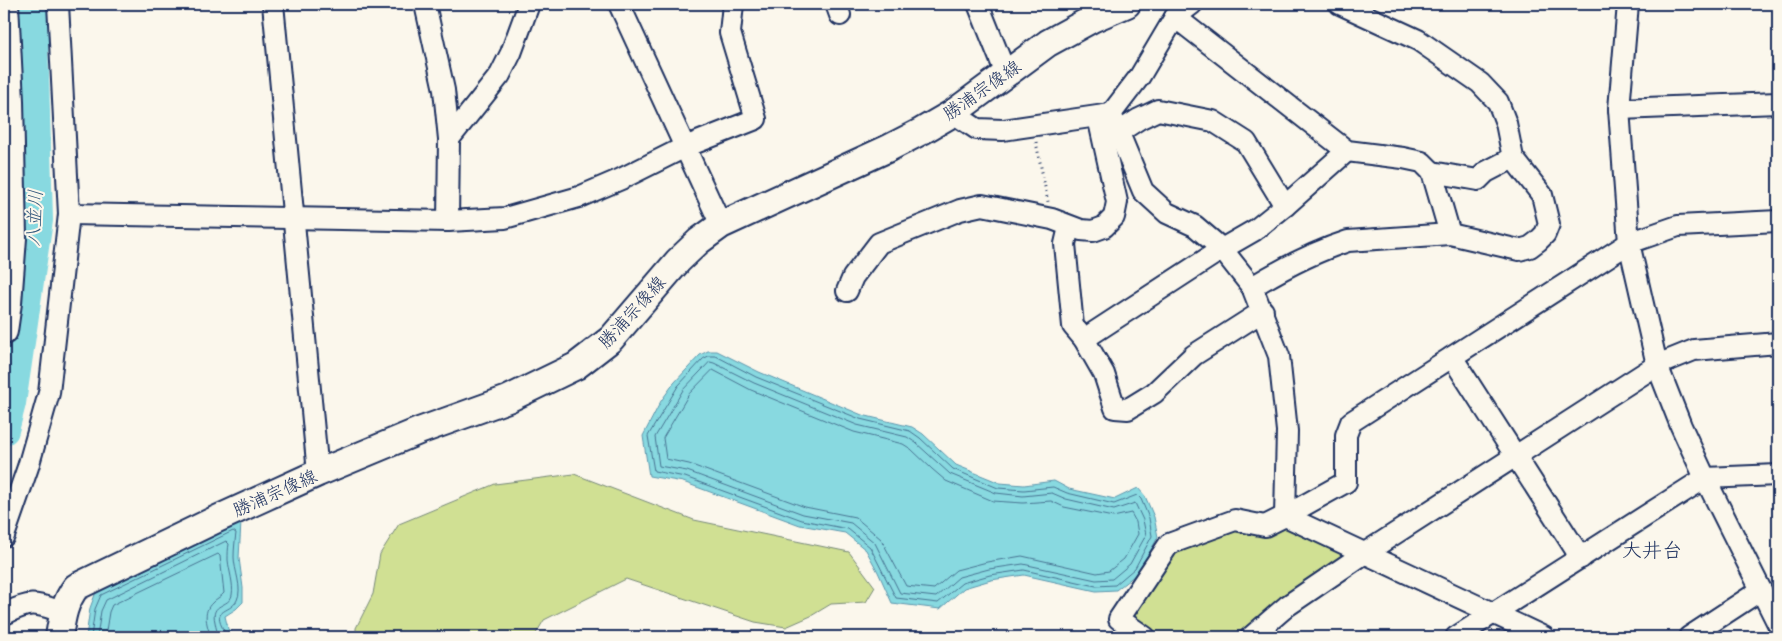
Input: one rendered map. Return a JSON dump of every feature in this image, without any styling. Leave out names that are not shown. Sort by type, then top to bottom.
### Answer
[{"type":"main road","points":[[4,331],[8,303],[10,101],[5,4]]},
{"type":"main road","name":"勝浦宗像線","points":[[58,637],[68,598],[76,587],[318,473],[419,431],[508,399],[576,366],[611,339],[678,261],[699,241],[720,225],[922,131],[953,113],[1048,43],[1092,19],[1127,4]]},
{"type":"street","points":[[4,536],[28,467],[49,393],[69,214],[58,4]]},
{"type":"street","points":[[273,4],[318,473]]},
{"type":"street","points":[[425,4],[444,90],[449,139],[448,221]]},
{"type":"street","points":[[449,139],[500,75],[511,53],[529,4]]},
{"type":"street","points":[[619,4],[720,225]]},
{"type":"street","points":[[69,214],[448,221],[505,218],[579,197],[621,179],[685,147],[756,118],[730,33],[733,4]]},
{"type":"street","points":[[978,4],[1006,74]]},
{"type":"street","points":[[847,291],[853,277],[879,243],[960,210],[982,205],[1093,231],[1104,227],[1114,217],[1117,202],[1110,121],[1140,76],[1174,17],[1192,4]]},
{"type":"street","points":[[1252,286],[1284,267],[1324,249],[1348,241],[1450,234],[1519,250],[1530,247],[1538,241],[1545,234],[1549,224],[1542,196],[1513,158],[1506,123],[1498,102],[1480,83],[1418,40],[1362,9],[1340,4]]},
{"type":"street","points":[[1628,4],[1619,110],[1629,243],[1657,364],[1681,426],[1705,478],[1778,624]]},
{"type":"street","points":[[1174,17],[1347,152],[1422,162],[1432,172],[1450,234]]},
{"type":"street","points":[[1619,110],[1778,103]]},
{"type":"street","points":[[953,113],[977,129],[1003,130],[1032,126],[1139,120],[1158,110],[1213,121],[1246,142],[1285,206]]},
{"type":"street","points":[[1110,121],[1143,191],[1167,213],[1195,226],[1222,249],[1252,286],[1279,356],[1283,382],[1287,432],[1286,516]]},
{"type":"street","points":[[1084,339],[1222,249],[1255,230],[1347,152]]},
{"type":"street","points":[[1432,172],[1478,180],[1486,172],[1513,158]]},
{"type":"street","points":[[1145,637],[1119,619],[1169,544],[1235,520],[1265,526],[1346,482],[1346,435],[1351,422],[1629,243],[1678,226],[1778,221]]},
{"type":"street","points":[[1060,223],[1066,244],[1072,326],[1084,339],[1104,374],[1115,408],[1128,409],[1154,393],[1194,355],[1263,312]]},
{"type":"street","points":[[1250,637],[1287,606],[1365,553],[1657,364],[1694,350],[1778,343]]},
{"type":"street","points":[[1452,357],[1580,558]]},
{"type":"street","points":[[1456,637],[1705,478],[1778,474]]},
{"type":"street","points":[[1286,516],[1544,637]]},
{"type":"street","points":[[1689,637],[1761,590]]},
{"type":"street","points":[[4,612],[7,613],[25,604],[39,605],[63,612]]},
{"type":"path","points":[[1032,126],[1060,223]]},
{"type":"green space","points":[[574,474],[694,520],[849,552],[875,587],[866,602],[831,604],[811,616],[786,627],[755,622],[626,579],[544,620],[534,637],[356,637],[356,628],[373,594],[380,554],[399,524],[495,484]]},
{"type":"green space","points":[[1279,524],[1341,552],[1341,559],[1286,596],[1232,637],[1156,637],[1130,618],[1174,550],[1235,527]]},
{"type":"water","points":[[708,351],[717,351],[759,372],[862,415],[912,427],[923,434],[956,465],[1000,483],[1024,485],[1054,481],[1069,489],[1115,499],[1138,488],[1145,496],[1154,517],[1158,537],[1139,572],[1116,590],[1096,591],[1024,575],[991,580],[964,588],[940,609],[892,603],[866,550],[845,533],[800,525],[683,482],[649,476],[643,436],[661,401],[674,383],[700,355]]},
{"type":"water","points":[[241,522],[239,558],[243,602],[225,616],[228,629],[233,634],[233,637],[86,637],[90,608],[96,592]]},
{"type":"waterway","name":"八並川","points":[[4,430],[11,403],[38,220],[32,4]]},
{"type":"district","name":"大井台","points":[[1652,550]]}]
